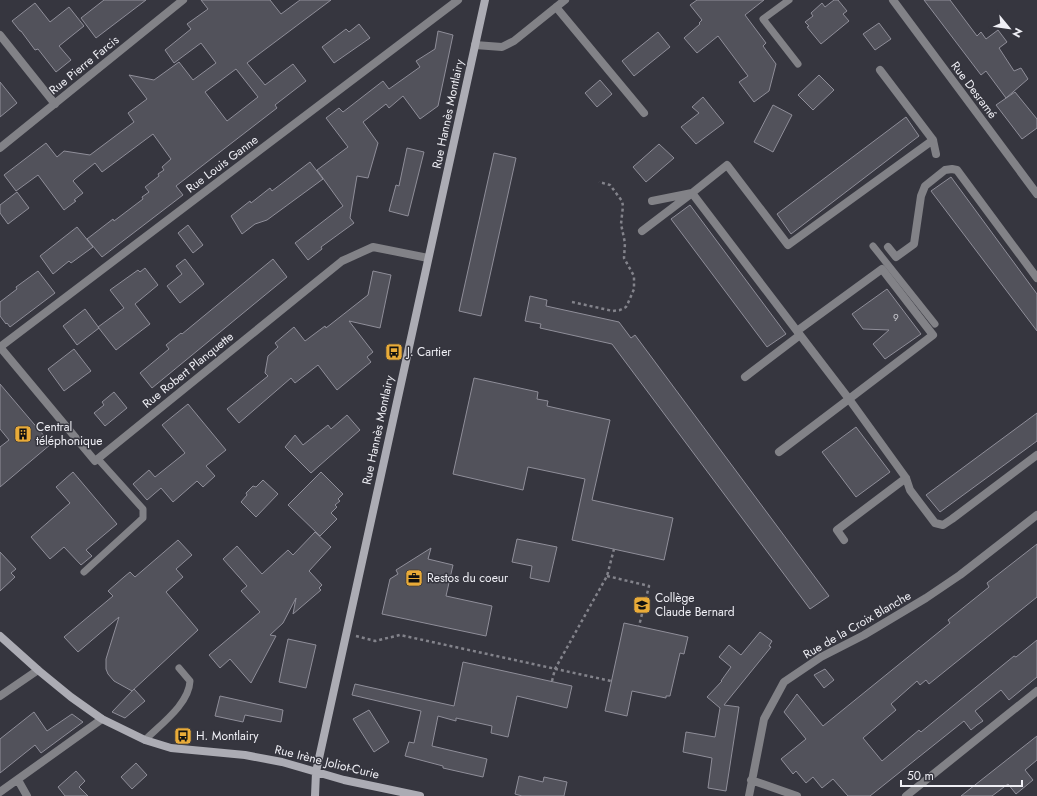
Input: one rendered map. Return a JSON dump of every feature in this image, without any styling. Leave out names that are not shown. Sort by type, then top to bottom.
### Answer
[{"type":"street","name":"Rue Pierre Farcis","points":[[0,148],[183,0]]},
{"type":"street","name":"Rue Louis Ganne","points":[[0,347],[458,0]]},
{"type":"street","name":"Rue Hannès Montlairy","points":[[315,796],[316,772],[485,0]]},
{"type":"street","points":[[475,45],[502,47],[514,41],[565,0]]},
{"type":"street","name":"Rue Desramé","points":[[893,0],[1037,194]]},
{"type":"street","points":[[556,8],[644,113]]},
{"type":"street","points":[[0,35],[55,104]]},
{"type":"street","points":[[880,70],[933,140],[936,154]]},
{"type":"street","points":[[642,231],[727,165],[788,245],[933,140]]},
{"type":"street","points":[[888,247],[896,257],[914,244],[921,196],[925,186],[945,170],[957,170],[1037,278]]},
{"type":"street","points":[[652,200],[692,193]]},
{"type":"street","points":[[692,193],[849,399],[906,478],[910,490],[935,523],[943,525],[1037,455]]},
{"type":"street","name":"Rue Robert Planquette","points":[[98,459],[342,261],[373,247],[428,258]]},
{"type":"street","points":[[745,377],[882,269],[933,335],[779,452]]},
{"type":"street","points":[[0,347],[95,461],[98,459]]},
{"type":"street","points":[[844,540],[837,530],[906,478]]},
{"type":"street","name":"Rue de la Croix Blanche","points":[[749,796],[764,719],[784,682],[822,657],[926,598],[960,575],[1037,515]]},
{"type":"street","name":"Rue Irène Joliot-Curie","points":[[0,636],[38,670],[102,719],[145,740],[170,748],[245,755],[282,762],[344,780],[420,796]]},
{"type":"street","points":[[0,696],[38,670]]},
{"type":"street","points":[[906,796],[1037,691]]},
{"type":"street","points":[[0,792],[102,719]]},
{"type":"street","points":[[18,780],[27,796]]},
{"type":"street","points":[[751,780],[797,796]]},
{"type":"lane","points":[[789,0],[763,19],[798,64]]},
{"type":"lane","points":[[873,246],[935,324]]},
{"type":"lane","points":[[84,572],[144,518],[143,509],[98,459]]},
{"type":"lane","points":[[145,740],[183,701],[189,689],[190,681],[179,668]]},
{"type":"path","points":[[572,302],[607,310],[620,310],[626,307],[634,289],[634,276],[624,258],[625,243],[621,224],[623,206],[622,201],[610,186],[599,182]]},
{"type":"path","points":[[552,681],[555,668],[607,576],[614,549]]},
{"type":"path","points":[[607,576],[649,586],[639,626]]},
{"type":"path","points":[[346,633],[375,640],[400,635],[611,680]]},
{"type":"building","points":[[104,0],[146,0],[96,38],[81,18]]},
{"type":"building","points":[[201,0],[270,0],[281,14],[300,0],[331,0],[247,63],[265,85],[293,64],[306,81],[275,105],[277,108],[176,186],[183,195],[102,257],[87,239],[143,199],[142,197],[149,192],[145,187],[159,176],[158,174],[164,170],[162,167],[171,159],[153,134],[102,172],[95,163],[75,179],[73,181],[83,193],[74,200],[76,201],[64,210],[38,175],[16,191],[4,175],[46,143],[57,157],[64,151],[90,155],[134,122],[128,113],[147,99],[129,75],[154,80],[179,62],[193,80],[216,63],[201,43],[174,63],[165,50],[191,29],[187,24],[208,9]],"holes":[[[236,69],[258,97],[227,121],[205,92]]]},
{"type":"building","points":[[697,0],[764,0],[745,15],[766,43],[763,46],[776,64],[769,91],[754,102],[739,82],[748,76],[718,36],[697,53],[684,38],[700,24],[699,23],[702,20],[690,5]]},
{"type":"building","points":[[834,0],[838,0],[847,11],[843,14],[849,21],[821,44],[807,27],[809,26],[805,22],[813,16],[811,13],[822,3],[825,7]]},
{"type":"building","points":[[924,0],[950,0],[977,36],[981,32],[986,39],[998,30],[1007,42],[999,48],[1014,71],[1021,68],[1028,79],[1006,98],[986,71],[981,75]]},
{"type":"building","points":[[35,3],[50,22],[69,7],[84,26],[59,46],[71,60],[56,72],[38,49],[35,50],[12,21]]},
{"type":"building","points":[[879,23],[891,39],[875,50],[863,34]]},
{"type":"building","points":[[359,24],[370,38],[334,63],[322,47],[346,29],[349,32]]},
{"type":"building","points":[[438,31],[453,35],[438,106],[420,119],[403,96],[389,108],[386,104],[363,122],[378,143],[368,178],[357,176],[350,218],[354,223],[321,247],[322,249],[308,260],[295,243],[343,206],[317,170],[348,147],[326,118],[339,108],[343,112],[383,81],[389,89],[420,67],[416,61],[435,49]]},
{"type":"building","points":[[658,32],[670,47],[634,76],[622,61]]},
{"type":"building","points":[[819,75],[834,90],[813,110],[798,95]]},
{"type":"building","points":[[600,80],[612,94],[597,107],[585,93]]},
{"type":"building","points":[[0,82],[17,103],[0,117]]},
{"type":"building","points":[[1015,92],[1037,119],[1037,128],[1022,139],[996,105]]},
{"type":"building","points":[[703,97],[724,123],[696,144],[681,127],[699,113],[692,107]]},
{"type":"building","points":[[773,105],[792,115],[773,152],[754,142]]},
{"type":"building","points":[[906,117],[919,136],[791,234],[777,214]]},
{"type":"building","points":[[659,144],[674,158],[646,182],[633,167]]},
{"type":"building","points":[[407,148],[424,152],[408,216],[389,211],[396,185],[399,186]]},
{"type":"building","points":[[494,153],[516,158],[481,316],[459,311]]},
{"type":"building","points":[[310,162],[323,179],[267,220],[255,224],[242,234],[231,216],[270,188],[272,191]]},
{"type":"building","points":[[951,177],[1037,294],[1037,331],[931,191]]},
{"type":"building","points":[[17,192],[29,208],[8,224],[0,213],[0,205]]},
{"type":"building","points":[[690,205],[786,334],[767,347],[671,219]]},
{"type":"building","points":[[188,225],[203,245],[193,253],[178,233]]},
{"type":"building","points":[[77,227],[93,247],[71,263],[69,261],[53,274],[40,256]]},
{"type":"building","points":[[185,259],[204,284],[180,303],[167,286],[182,274],[176,266]]},
{"type":"building","points":[[273,259],[287,277],[152,388],[140,373],[169,349],[166,345],[181,333],[182,334]]},
{"type":"building","points":[[145,268],[158,285],[135,304],[150,324],[116,350],[98,327],[124,308],[110,290],[138,270],[140,272]]},
{"type":"building","points":[[38,271],[55,293],[10,327],[0,316],[0,302],[17,289],[16,287]]},
{"type":"building","points":[[373,271],[391,275],[380,328],[349,321],[373,352],[367,357],[371,362],[337,390],[318,365],[295,383],[291,378],[239,423],[227,409],[268,376],[265,373],[268,356],[278,347],[275,343],[294,327],[305,341],[325,326],[326,328],[368,295]]},
{"type":"building","points":[[887,289],[921,334],[885,359],[873,344],[889,330],[863,329],[852,314]]},
{"type":"building","points":[[530,296],[547,300],[546,306],[619,322],[631,338],[635,335],[829,596],[810,609],[612,344],[540,328],[541,324],[525,321]]},
{"type":"building","points":[[85,309],[99,328],[77,345],[63,326]]},
{"type":"building","points":[[74,349],[91,371],[64,391],[48,369]]},
{"type":"building","points":[[474,378],[538,392],[537,399],[548,401],[547,406],[610,420],[592,500],[673,518],[664,560],[572,540],[585,479],[528,467],[523,490],[453,474]]},
{"type":"building","name":"Central téléphonique","points":[[0,384],[51,444],[0,487],[0,447],[9,440],[0,429]]},
{"type":"building","points":[[114,392],[127,408],[105,426],[94,413],[104,405],[102,402]]},
{"type":"building","points":[[188,404],[226,450],[206,466],[215,476],[203,487],[197,481],[173,502],[161,488],[147,500],[133,484],[149,470],[155,477],[185,453],[162,425]]},
{"type":"building","points":[[1037,413],[1037,441],[940,512],[926,495]]},
{"type":"building","points":[[347,415],[360,430],[311,473],[285,447],[295,435],[303,445],[328,425],[331,429]]},
{"type":"building","points":[[856,427],[890,472],[856,497],[822,452]]},
{"type":"building","points":[[73,472],[117,524],[86,550],[92,556],[81,565],[64,547],[50,559],[31,537],[70,503],[56,487]]},
{"type":"building","points":[[321,472],[343,494],[338,499],[340,501],[335,505],[337,507],[331,513],[337,519],[320,536],[288,505]]},
{"type":"building","points":[[263,480],[278,494],[256,517],[241,502],[247,495],[246,493],[253,486],[256,487]]},
{"type":"building","points":[[315,532],[331,547],[309,571],[322,585],[319,588],[321,590],[293,614],[296,598],[283,623],[270,635],[276,636],[251,683],[230,659],[220,668],[209,655],[260,612],[241,591],[247,586],[223,559],[237,546],[262,574],[288,550],[293,555]]},
{"type":"building","points":[[517,539],[557,547],[549,582],[530,578],[532,566],[512,562]]},
{"type":"building","points":[[178,540],[192,555],[176,569],[183,577],[166,592],[198,630],[132,691],[114,681],[106,669],[106,659],[119,617],[78,652],[64,637],[113,596],[108,591],[124,577],[130,572],[135,577]]},
{"type":"building","points":[[1037,544],[1037,597],[929,684],[926,680],[920,685],[917,681],[891,704],[896,710],[863,738],[882,761],[919,730],[921,732],[1014,656],[1016,657],[1037,640],[1037,677],[1009,700],[1001,690],[975,711],[983,721],[971,730],[964,721],[870,796],[848,796],[833,779],[822,788],[813,777],[806,783],[796,771],[793,774],[781,759],[806,739],[784,712],[797,694],[823,726],[950,623],[948,620],[989,587],[987,583]]},
{"type":"building","points":[[431,548],[428,559],[453,565],[446,596],[492,606],[486,636],[382,614],[390,579],[398,574],[396,570]]},
{"type":"building","points":[[0,552],[16,569],[11,573],[15,577],[0,591]]},
{"type":"building","points":[[624,623],[688,637],[684,654],[680,653],[670,696],[666,696],[666,698],[632,691],[627,716],[605,711]]},
{"type":"building","points":[[760,632],[772,641],[769,646],[771,647],[724,705],[739,707],[726,791],[708,788],[712,758],[683,752],[686,732],[715,737],[720,708],[707,697],[722,681],[731,667],[719,657],[729,645],[741,655]]},
{"type":"building","points":[[288,639],[316,645],[306,688],[279,682]]},
{"type":"building","points":[[463,662],[572,686],[567,708],[517,696],[508,737],[491,733],[492,726],[456,718],[456,721],[438,716],[432,746],[487,759],[483,777],[443,768],[443,766],[405,756],[409,742],[414,743],[421,711],[352,695],[355,684],[454,706]]},
{"type":"building","points":[[825,669],[834,680],[824,688],[814,675]]},
{"type":"building","points":[[134,689],[145,701],[125,718],[112,712]]},
{"type":"building","points":[[220,696],[283,710],[281,722],[245,715],[243,722],[215,716]]},
{"type":"building","points":[[369,710],[389,742],[374,752],[353,719]]},
{"type":"building","points":[[34,712],[47,731],[72,714],[83,722],[41,753],[35,745],[0,773],[0,739]]},
{"type":"building","points":[[1037,736],[1037,760],[1025,770],[1033,780],[1016,794],[1008,784],[992,796],[961,796]]},
{"type":"building","points":[[136,763],[147,775],[132,789],[121,777]]},
{"type":"building","points":[[76,771],[85,781],[79,787],[88,796],[65,796],[58,787]]},
{"type":"building","points":[[519,776],[543,782],[544,777],[567,782],[564,796],[522,796],[515,794]]},
{"type":"place","name":"J. Cartier","points":[[394,352]]},
{"type":"place","name":"Central téléphonique","points":[[23,434]]},
{"type":"place","name":"Restos du coeur","points":[[414,578]]},
{"type":"place","name":"Collège Claude Bernard","points":[[642,605]]},
{"type":"place","name":"H. Montlairy","points":[[183,736]]}]
